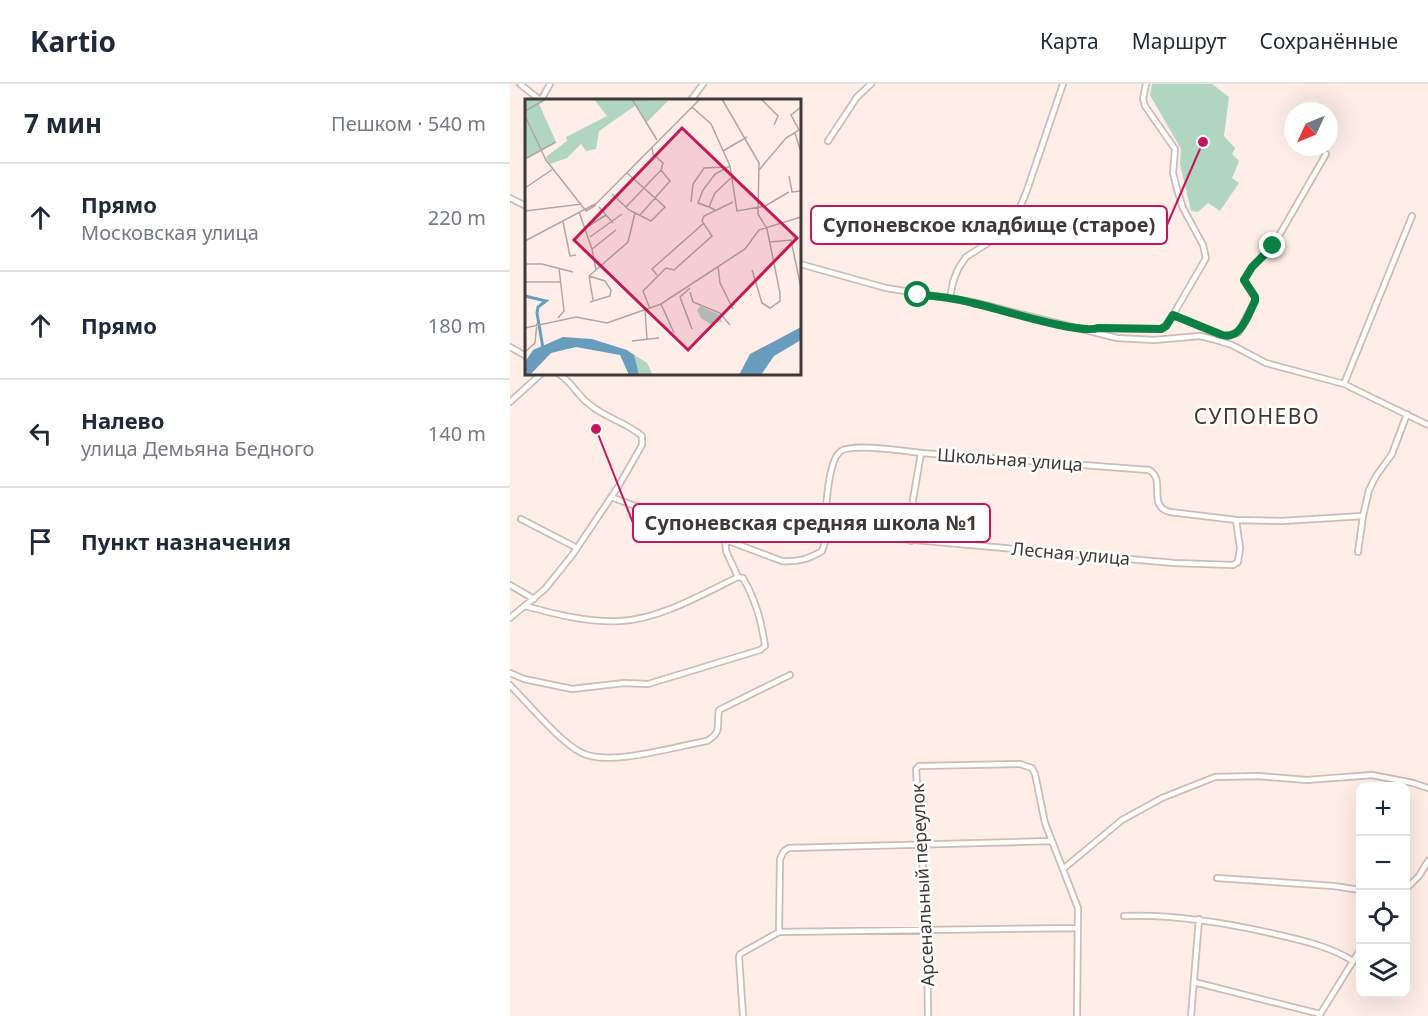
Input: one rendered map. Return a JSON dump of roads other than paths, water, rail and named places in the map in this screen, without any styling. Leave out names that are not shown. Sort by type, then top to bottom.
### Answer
[{"type":"street","points":[[520,84],[540,99]]},
{"type":"street","points":[[542,99],[550,84]]},
{"type":"street","points":[[692,99],[703,84]]},
{"type":"street","points":[[828,141],[852,104],[871,84]]},
{"type":"street","points":[[950,298],[952,282],[966,257],[1002,234],[1014,221],[1026,194],[1063,84]]},
{"type":"street","points":[[1092,331],[1098,328],[1161,329],[1166,326],[1206,258],[1203,245],[1180,198],[1173,173],[1174,149],[1145,106],[1143,99],[1146,84]]},
{"type":"street","points":[[1173,315],[1222,335],[1230,336],[1238,333],[1255,301],[1255,297],[1244,280],[1252,267],[1273,246],[1325,156]]},
{"type":"street","points":[[510,198],[525,206]]},
{"type":"street","points":[[1344,384],[1412,216]]},
{"type":"street","points":[[801,264],[886,288],[918,295],[950,298],[1117,338],[1200,336],[1232,345],[1266,363],[1344,384],[1428,425]]},
{"type":"street","points":[[510,347],[525,355]]},
{"type":"street","points":[[510,402],[540,375]]},
{"type":"street","points":[[510,618],[545,589],[577,548],[642,445],[642,436],[631,427],[599,412],[588,404],[561,375]]},
{"type":"street","points":[[1358,552],[1369,490],[1392,454],[1407,414]]},
{"type":"street","name":"Школьная улица","points":[[611,497],[782,561],[796,561],[822,552],[832,468],[836,457],[849,447],[1149,470],[1158,480],[1156,498],[1165,511],[1236,520],[1282,521],[1363,516]]},
{"type":"street","points":[[911,541],[913,500],[921,453]]},
{"type":"street","points":[[521,519],[577,548]]},
{"type":"street","name":"Лесная улица","points":[[825,532],[1174,563],[1233,565],[1238,562],[1240,548],[1236,520]]},
{"type":"street","points":[[725,539],[726,551],[738,577]]},
{"type":"street","points":[[510,673],[524,679],[572,689],[624,683],[648,684],[760,650],[765,646],[759,618],[748,587],[743,578],[738,577],[694,599],[653,614],[624,621],[553,614],[525,606]]},
{"type":"street","points":[[510,585],[534,599]]},
{"type":"street","points":[[510,685],[567,743],[580,752],[592,758],[618,758],[707,741],[716,735],[719,729],[719,710],[790,675]]},
{"type":"street","name":"Арсенальный переулок","points":[[928,1016],[927,930],[916,769],[919,766],[1020,764],[1032,768],[1035,774],[1045,822],[1077,908],[1077,1016]]},
{"type":"street","points":[[1063,869],[1122,820],[1162,798],[1215,777],[1258,776],[1307,780],[1372,775],[1428,788]]},
{"type":"street","points":[[778,932],[780,860],[783,851],[789,848],[1052,841]]},
{"type":"street","points":[[1410,884],[1419,876],[1428,861]]},
{"type":"street","points":[[1217,878],[1356,889]]},
{"type":"street","points":[[1124,916],[1199,919],[1309,942],[1340,953],[1353,961]]},
{"type":"street","points":[[1191,1016],[1199,919]]},
{"type":"street","points":[[743,1016],[740,954],[778,932],[1078,928]]},
{"type":"street","points":[[1194,981],[1320,1015],[1356,956]]},
{"type":"place","name":"Супоневское кладбище (старое)","points":[[1203,142]]},
{"type":"place","name":"Супоневская средняя школа №1","points":[[596,429]]},
{"type":"district","name":"СУПОНЕВО","points":[[1257,416]]}]
